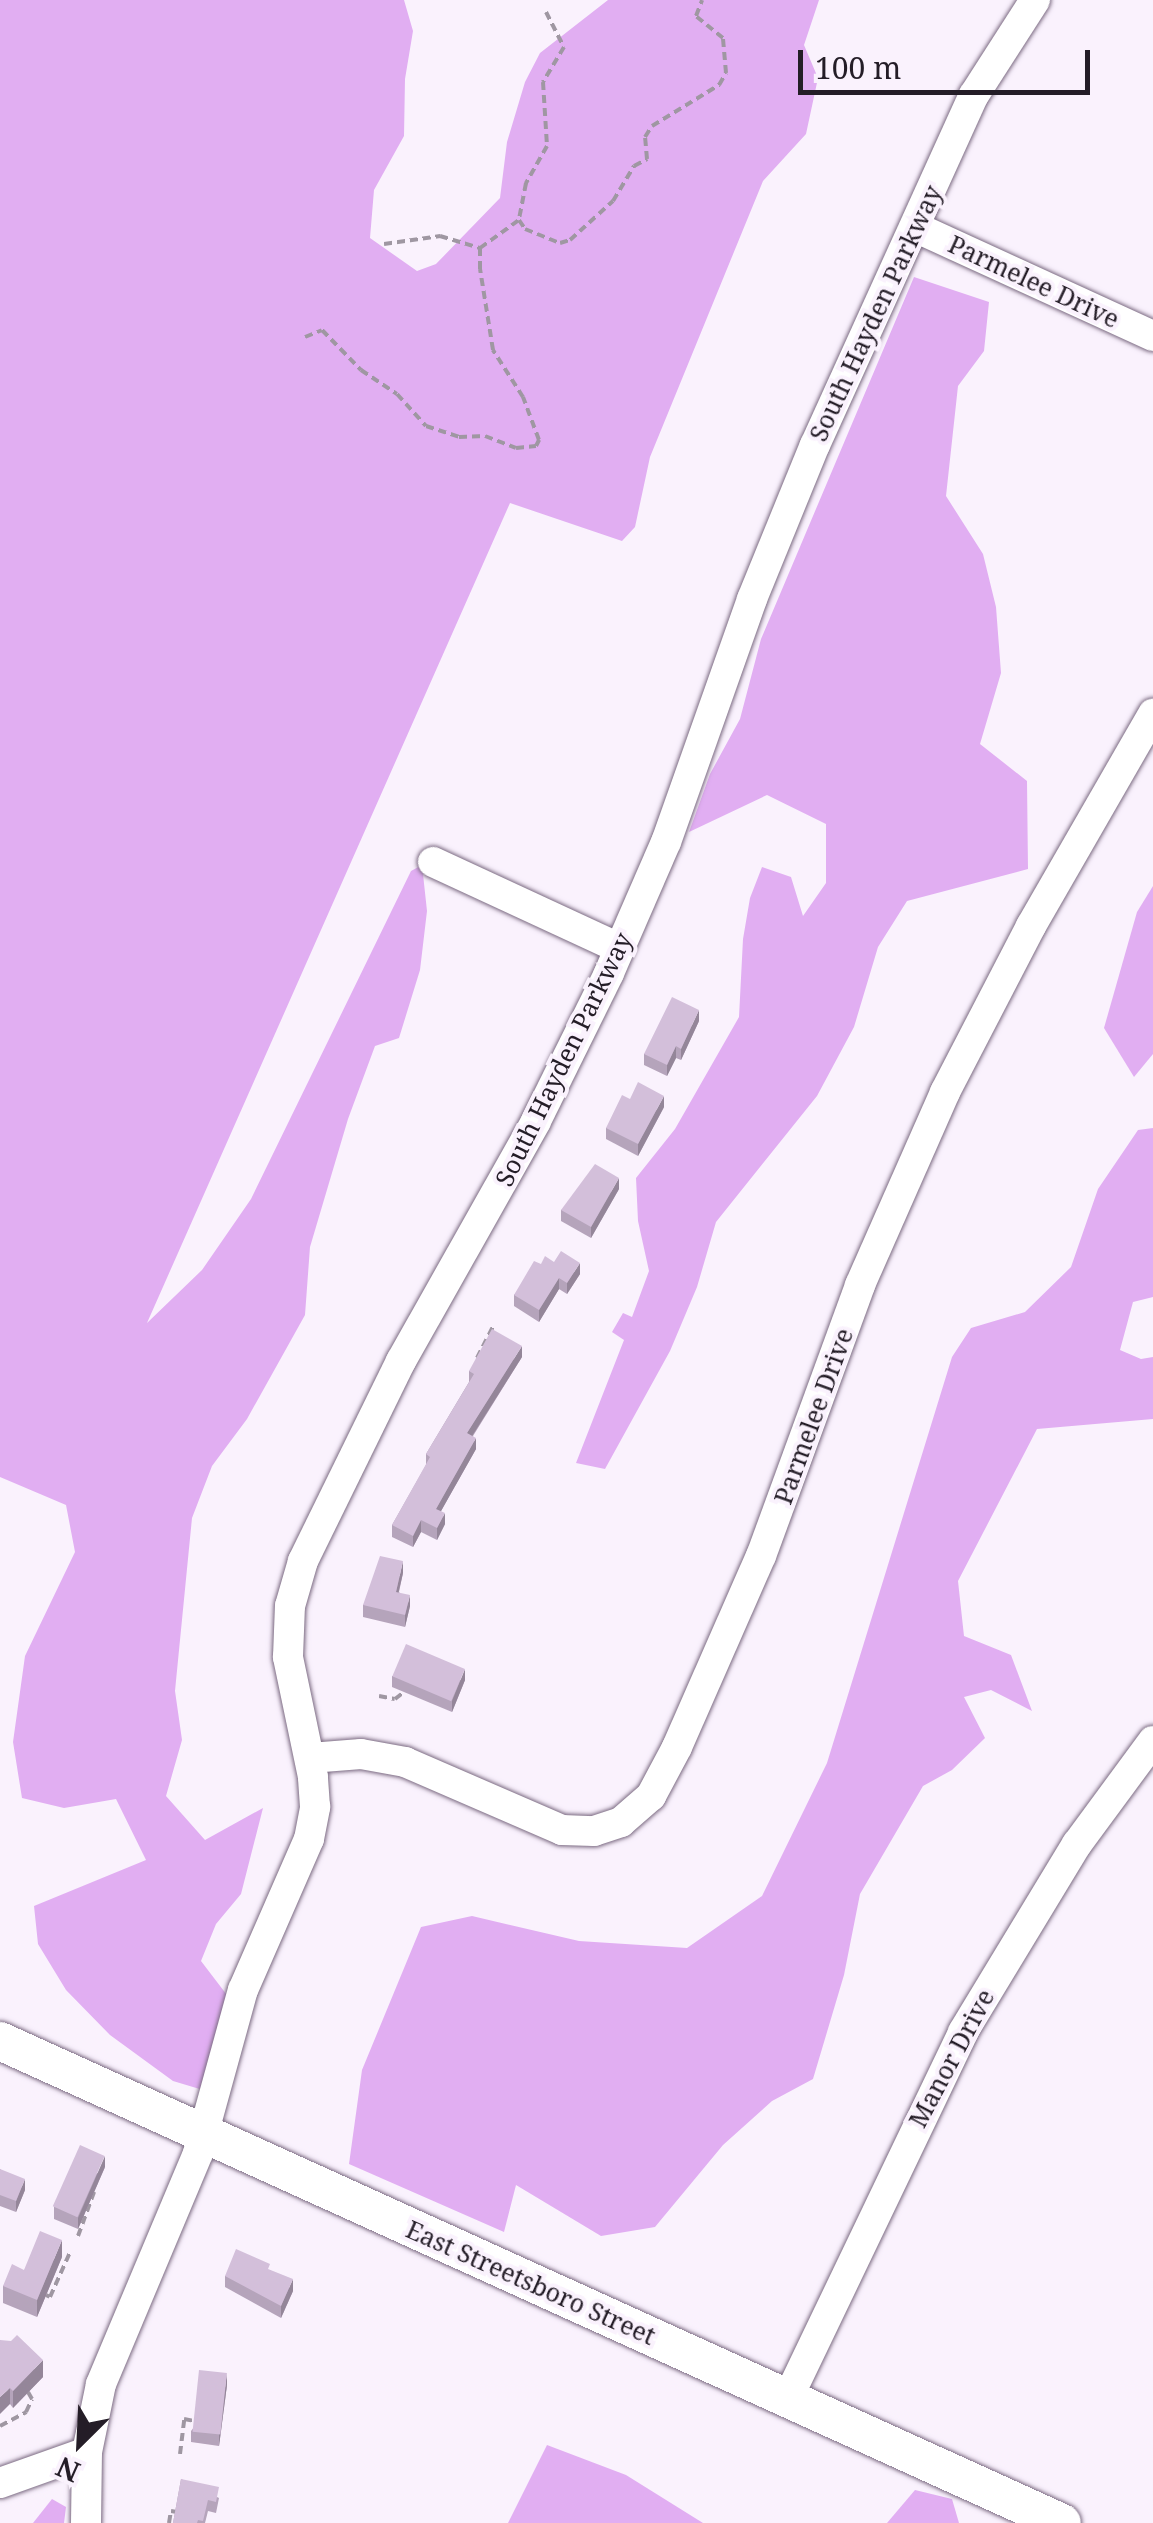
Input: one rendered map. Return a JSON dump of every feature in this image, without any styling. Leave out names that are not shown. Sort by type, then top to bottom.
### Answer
[{"type":"main road","name":"East Streetsboro Street","points":[[0,2041],[1062,2523]]},
{"type":"street","name":"South Hayden Parkway","points":[[86,2523],[87,2452],[92,2416],[107,2368],[203,2133],[244,1990],[309,1839],[315,1807],[310,1758],[288,1657],[290,1606],[303,1561],[399,1365],[560,1076],[666,842],[752,599],[815,445],[974,95],[998,52],[1035,0]]},
{"type":"street","name":"Parmelee Drive","points":[[915,228],[1153,336]]},
{"type":"street","name":"Parmelee Drive","points":[[310,1758],[361,1754],[406,1762],[562,1830],[594,1830],[621,1822],[651,1796],[677,1748],[762,1556],[860,1285],[945,1092],[1032,926],[1153,714]]},
{"type":"street","points":[[433,862],[619,948]]},
{"type":"street","name":"Manor Drive","points":[[788,2398],[963,2032],[1055,1877],[1153,1741]]},
{"type":"street","points":[[0,2482],[87,2452]]},
{"type":"path","points":[[518,220],[544,239],[570,240],[612,201],[634,166],[647,160],[646,137],[652,126],[720,84],[726,73],[723,38],[696,16],[702,0]]},
{"type":"path","points":[[480,248],[518,220],[526,183],[548,146],[544,82],[564,47],[546,12]]},
{"type":"path","points":[[384,244],[440,236],[480,248]]},
{"type":"path","points":[[306,338],[322,330],[360,370],[397,394],[426,426],[459,437],[498,438],[516,448],[536,446],[537,435],[530,425],[523,397],[493,350],[483,303],[480,248]]},
{"type":"path","points":[[481,1360],[475,1358],[493,1326]]},
{"type":"path","points":[[379,1696],[395,1698],[404,1692]]},
{"type":"path","points":[[78,2236],[94,2192]]},
{"type":"path","points":[[46,2295],[50,2296],[72,2250]]},
{"type":"path","points":[[0,2426],[26,2412],[32,2400],[28,2392]]},
{"type":"path","points":[[180,2454],[184,2420],[194,2421]]},
{"type":"path","points":[[170,2523],[171,2511],[177,2512]]},
{"type":"shaded area","points":[[0,0],[404,0],[413,31],[405,79],[404,136],[374,190],[370,238],[417,271],[436,264],[500,198],[507,142],[525,82],[540,53],[608,0],[819,0],[804,45],[818,78],[806,134],[763,181],[650,457],[635,527],[622,541],[510,503],[147,1323],[202,1270],[251,1199],[411,871],[422,865],[427,911],[420,970],[399,1038],[375,1046],[348,1119],[310,1247],[305,1315],[247,1419],[212,1466],[192,1518],[175,1691],[182,1740],[166,1796],[205,1840],[263,1808],[241,1894],[216,1924],[201,1961],[230,1999],[203,2090],[173,2081],[110,2035],[66,1990],[38,1944],[34,1906],[146,1860],[116,1799],[64,1808],[22,1798],[13,1742],[25,1656],[75,1552],[66,1505],[0,1477]]},
{"type":"shaded area","points":[[914,277],[989,302],[984,351],[958,386],[946,496],[983,554],[996,607],[1001,673],[980,744],[1027,781],[1028,869],[907,901],[878,947],[854,1027],[817,1096],[716,1222],[697,1287],[670,1351],[605,1469],[576,1463],[624,1340],[612,1332],[623,1313],[632,1317],[649,1271],[638,1221],[636,1178],[675,1129],[739,1017],[743,939],[750,898],[762,867],[791,877],[803,916],[826,883],[826,824],[767,795],[689,832],[710,774],[740,719],[761,639]]},
{"type":"shaded area","points":[[1153,886],[1153,1054],[1134,1077],[1104,1028],[1137,912]]},
{"type":"shaded area","points":[[1153,1128],[1153,1297],[1133,1302],[1120,1350],[1141,1359],[1153,1357],[1153,1419],[1037,1429],[958,1581],[964,1636],[1011,1655],[1032,1711],[991,1690],[964,1697],[985,1738],[952,1770],[923,1786],[860,1894],[844,1975],[813,2079],[772,2101],[723,2145],[655,2227],[601,2236],[516,2185],[504,2232],[349,2164],[362,2070],[421,1927],[472,1916],[579,1941],[687,1948],[762,1896],[827,1763],[952,1357],[971,1328],[1025,1312],[1071,1267],[1098,1189],[1138,1130]]},
{"type":"shaded area","points":[[547,2445],[626,2475],[703,2523],[508,2523]]},
{"type":"shaded area","points":[[915,2490],[952,2499],[959,2523],[887,2523]]},
{"type":"shaded area","points":[[52,2499],[66,2507],[64,2523],[33,2523]]},
{"type":"building","points":[[672,997],[699,1010],[681,1049],[676,1046],[667,1065],[644,1054]]},
{"type":"building","points":[[638,1082],[664,1096],[638,1144],[606,1128],[622,1095],[630,1099]]},
{"type":"building","points":[[595,1164],[619,1178],[591,1227],[561,1210]]},
{"type":"building","points":[[561,1251],[580,1263],[567,1283],[559,1278],[539,1310],[514,1295],[534,1261],[541,1264],[545,1256],[554,1262]]},
{"type":"building","points":[[492,1329],[522,1346],[467,1433],[476,1438],[436,1509],[445,1513],[437,1528],[421,1520],[413,1536],[392,1525],[430,1457],[426,1454],[474,1374],[469,1371]]},
{"type":"building","points":[[380,1556],[403,1561],[396,1592],[410,1595],[405,1615],[363,1605]]},
{"type":"building","points":[[406,1644],[465,1669],[451,1701],[392,1676]]},
{"type":"building","points":[[80,2145],[105,2156],[77,2217],[53,2206]]},
{"type":"building","points":[[0,2169],[25,2179],[16,2201],[0,2195]]},
{"type":"building","points":[[40,2231],[62,2240],[37,2300],[3,2286],[12,2264],[24,2270]]},
{"type":"building","points":[[236,2249],[293,2279],[281,2306],[225,2276]]},
{"type":"building","points":[[17,2335],[43,2360],[13,2391],[10,2388],[0,2397],[0,2340],[11,2341]]},
{"type":"building","points":[[199,2370],[227,2373],[220,2435],[193,2432]]},
{"type":"building","points":[[181,2479],[219,2487],[216,2502],[208,2500],[203,2521],[173,2523]]}]
